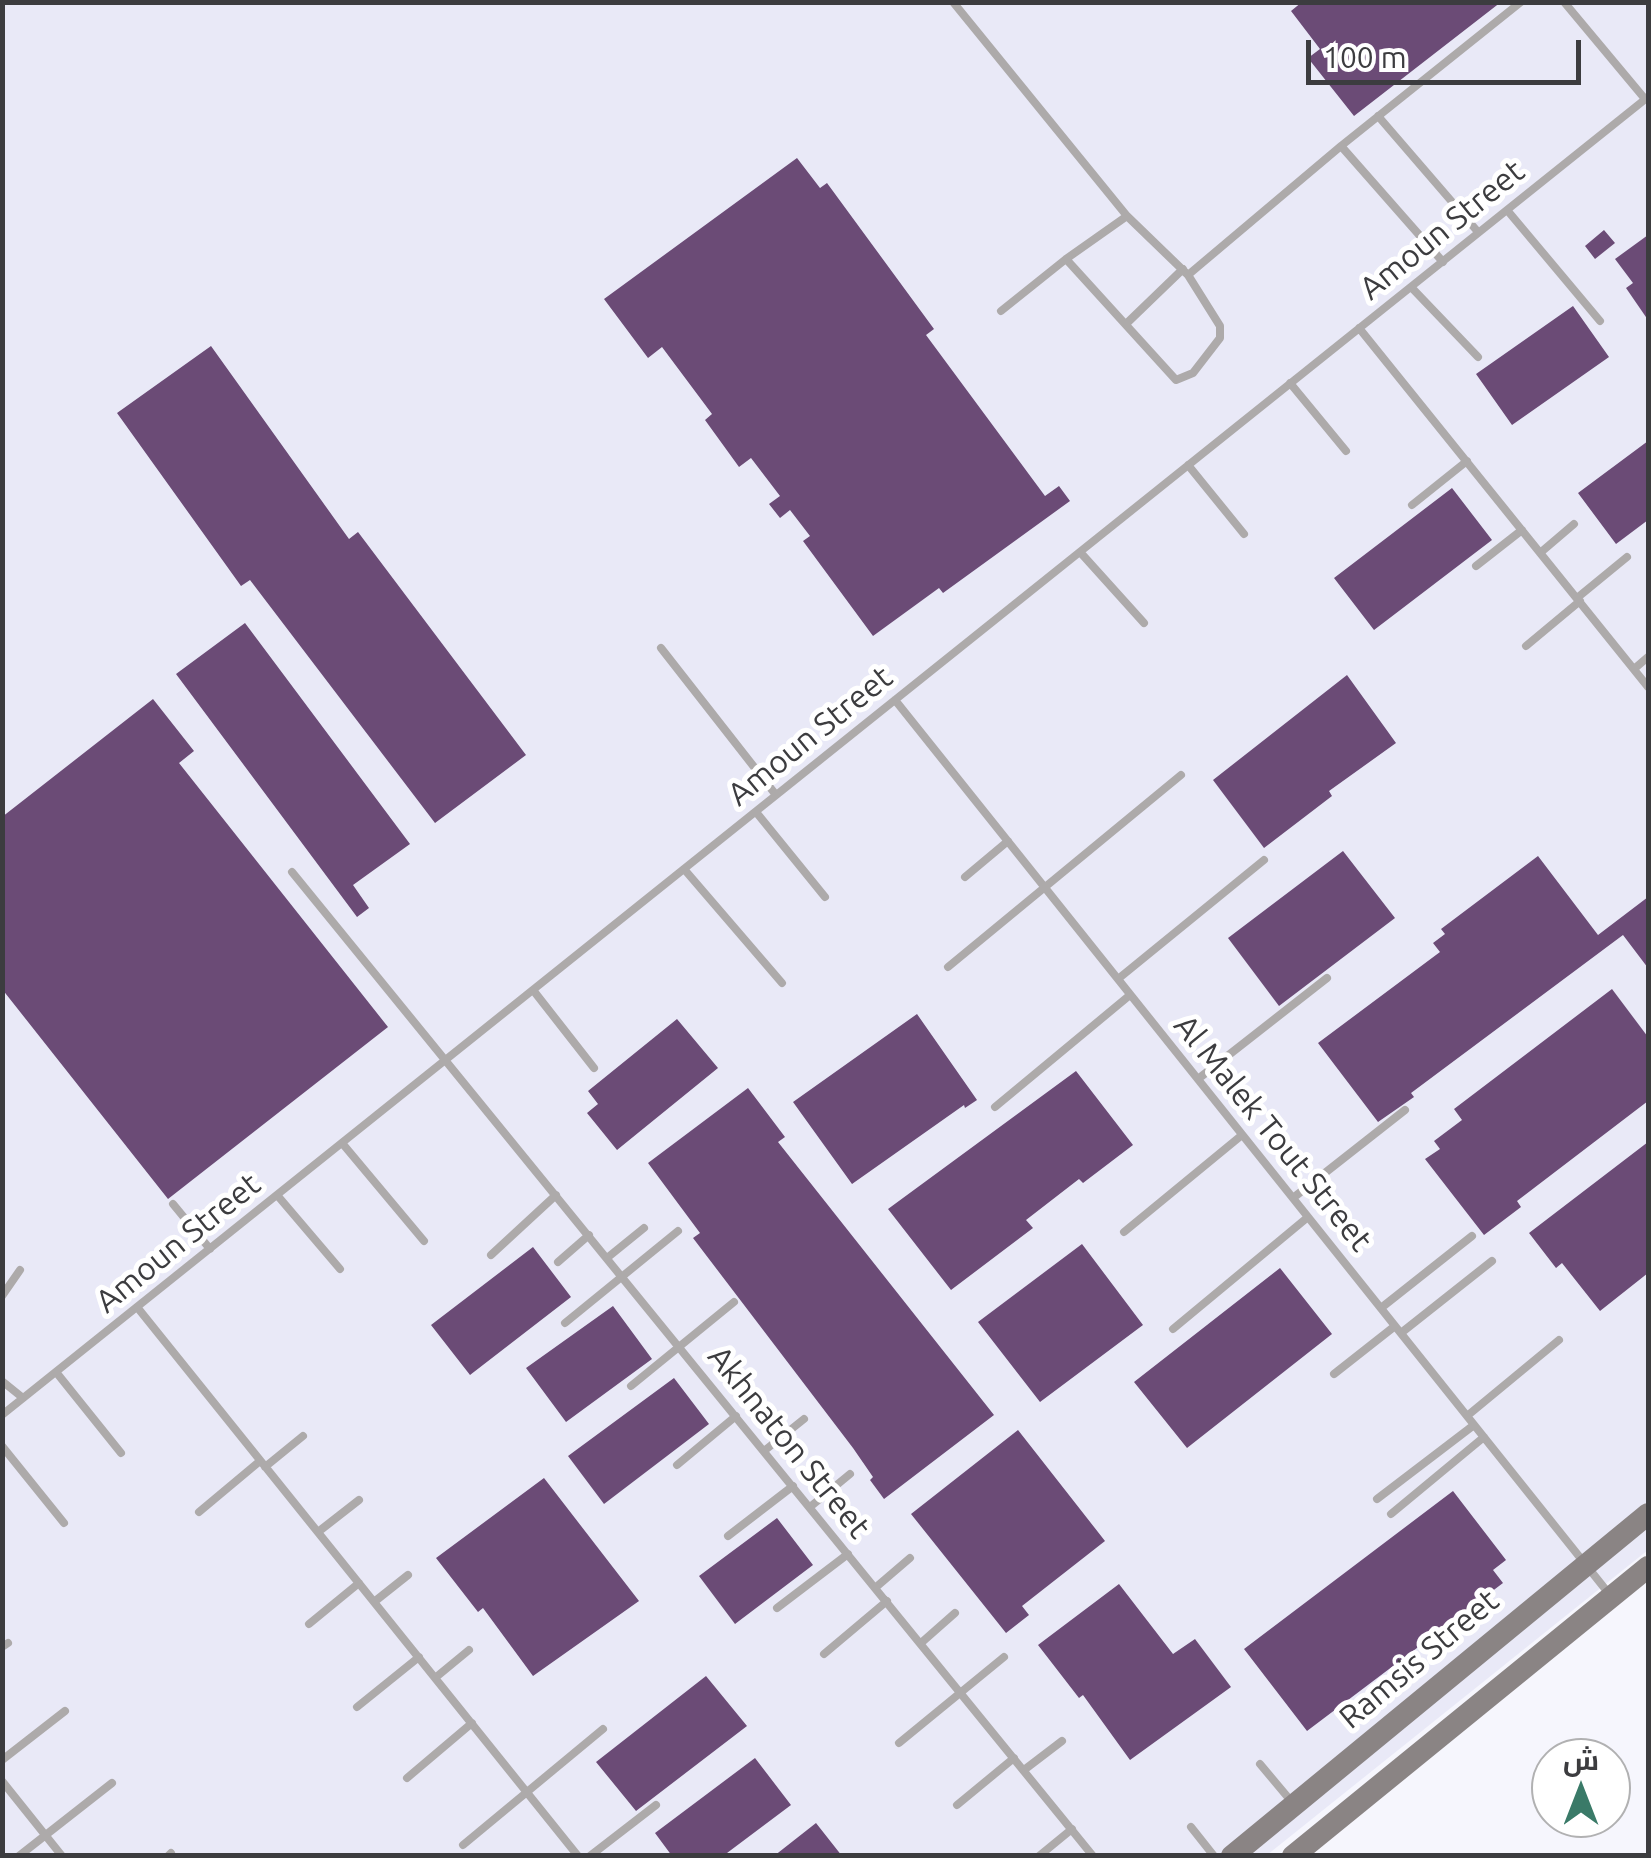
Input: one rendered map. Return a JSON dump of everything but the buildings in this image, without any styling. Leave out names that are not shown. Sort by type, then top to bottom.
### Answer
[{"type":"street","name":"Ramsis Street","points":[[1232,1856],[1648,1514]]},
{"type":"street","points":[[1293,1856],[1648,1567]]},
{"type":"lane","points":[[952,2],[1128,216],[1186,272],[1220,326],[1220,338],[1193,373],[1176,380],[1066,259]]},
{"type":"lane","points":[[1126,324],[1520,2]]},
{"type":"lane","points":[[1564,2],[1647,98]]},
{"type":"lane","name":"Amoun Street","points":[[2,1415],[1647,98]]},
{"type":"lane","points":[[1378,116],[1478,232]]},
{"type":"lane","points":[[1341,146],[1443,262]]},
{"type":"lane","points":[[1507,210],[1600,322]]},
{"type":"lane","points":[[1000,311],[1128,216]]},
{"type":"lane","points":[[1410,287],[1478,357]]},
{"type":"lane","points":[[1359,328],[1648,687]]},
{"type":"lane","points":[[1290,383],[1346,451]]},
{"type":"lane","points":[[1412,505],[1467,461]]},
{"type":"lane","points":[[1188,465],[1244,534]]},
{"type":"lane","points":[[1540,553],[1574,524]]},
{"type":"lane","points":[[1476,566],[1522,530]]},
{"type":"lane","points":[[1080,552],[1144,624]]},
{"type":"lane","points":[[1526,646],[1627,557]]},
{"type":"lane","points":[[660,648],[776,796]]},
{"type":"lane","points":[[1634,669],[1648,657]]},
{"type":"lane","name":"Al Malek Tout Street","points":[[895,700],[1611,1597]]},
{"type":"lane","points":[[948,967],[1181,775]]},
{"type":"lane","points":[[756,812],[825,897]]},
{"type":"lane","points":[[966,877],[1008,841]]},
{"type":"lane","points":[[1118,979],[1264,860]]},
{"type":"lane","points":[[684,869],[782,983]]},
{"type":"lane","name":"Akhnaton Street","points":[[292,872],[1093,1856]]},
{"type":"lane","points":[[1198,1079],[1327,978]]},
{"type":"lane","points":[[533,990],[594,1068]]},
{"type":"lane","points":[[995,1107],[1130,995]]},
{"type":"lane","points":[[1293,1198],[1405,1110]]},
{"type":"lane","points":[[1124,1232],[1242,1134]]},
{"type":"lane","points":[[342,1143],[424,1241]]},
{"type":"lane","points":[[277,1195],[340,1269]]},
{"type":"lane","points":[[492,1256],[556,1196]]},
{"type":"lane","points":[[173,1204],[210,1249]]},
{"type":"lane","points":[[1174,1330],[1308,1217]]},
{"type":"lane","points":[[608,1258],[644,1228]]},
{"type":"lane","points":[[565,1323],[678,1231]]},
{"type":"lane","points":[[558,1262],[588,1235]]},
{"type":"lane","points":[[1381,1308],[1472,1236]]},
{"type":"lane","points":[[1334,1374],[1492,1261]]},
{"type":"lane","points":[[2,1296],[20,1270]]},
{"type":"lane","points":[[631,1386],[734,1302]]},
{"type":"lane","points":[[137,1308],[578,1856]]},
{"type":"lane","points":[[1467,1416],[1559,1340]]},
{"type":"lane","points":[[56,1372],[122,1454]]},
{"type":"lane","points":[[2,1382],[23,1398]]},
{"type":"lane","points":[[677,1465],[736,1416]]},
{"type":"lane","points":[[764,1451],[804,1419]]},
{"type":"lane","points":[[1378,1499],[1474,1425]]},
{"type":"lane","points":[[199,1512],[303,1436]]},
{"type":"lane","points":[[1392,1514],[1484,1437]]},
{"type":"lane","points":[[2,1446],[64,1523]]},
{"type":"lane","points":[[810,1507],[850,1474]]},
{"type":"lane","points":[[728,1536],[793,1486]]},
{"type":"lane","points":[[318,1532],[358,1500]]},
{"type":"lane","points":[[777,1608],[848,1554]]},
{"type":"lane","points":[[876,1588],[910,1558]]},
{"type":"lane","points":[[374,1602],[408,1576]]},
{"type":"lane","points":[[309,1624],[358,1583]]},
{"type":"lane","points":[[824,1654],[886,1602]]},
{"type":"lane","points":[[920,1643],[955,1613]]},
{"type":"lane","points":[[435,1678],[469,1650]]},
{"type":"lane","points":[[899,1743],[1004,1657]]},
{"type":"lane","points":[[357,1707],[418,1658]]},
{"type":"lane","points":[[2,1760],[65,1711]]},
{"type":"lane","points":[[407,1778],[472,1723]]},
{"type":"lane","points":[[463,1845],[603,1730]]},
{"type":"lane","points":[[1024,1770],[1062,1741]]},
{"type":"lane","points":[[957,1805],[1014,1758]]},
{"type":"lane","points":[[1260,1764],[1294,1804]]},
{"type":"lane","points":[[2,1781],[62,1856]]},
{"type":"lane","points":[[19,1856],[112,1783]]},
{"type":"lane","points":[[590,1856],[656,1805]]},
{"type":"lane","points":[[1191,1827],[1214,1856]]},
{"type":"lane","points":[[1039,1856],[1072,1829]]},
{"type":"shaded area","points":[[3,3],[1648,3],[1648,1550],[1267,1855],[3,1856]]}]
